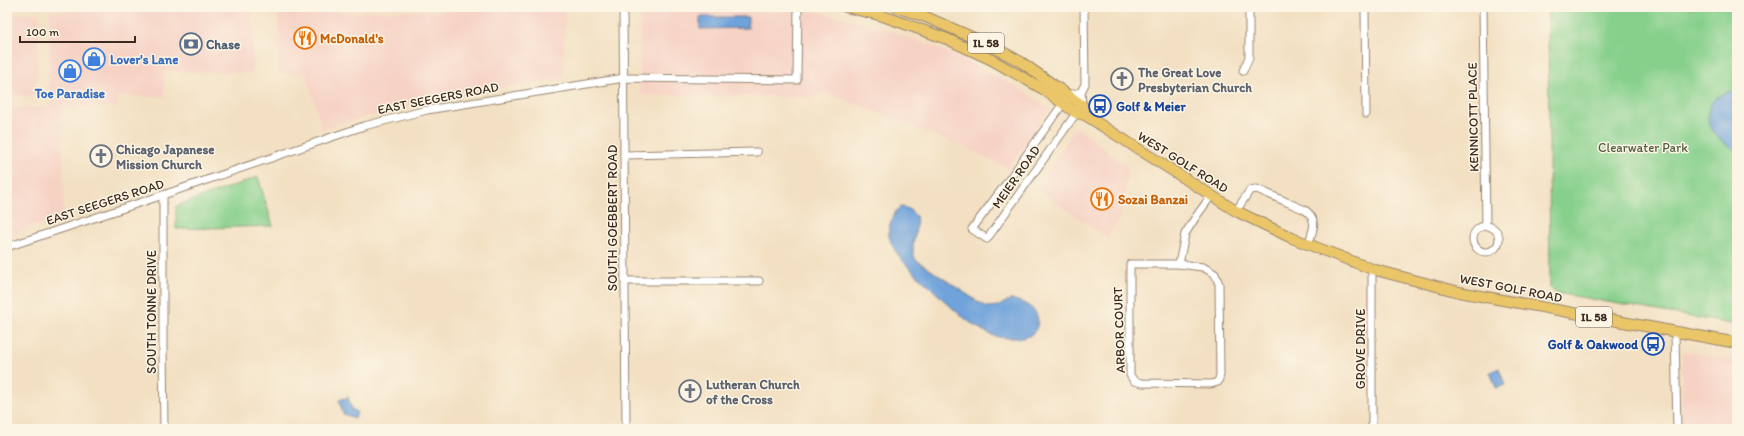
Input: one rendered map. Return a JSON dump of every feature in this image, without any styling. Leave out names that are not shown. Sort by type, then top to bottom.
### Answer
[{"type":"main road","name":"IL 58","points":[[846,7],[883,16],[947,39],[992,60],[1043,89],[1062,104],[1081,114]]},
{"type":"main road","name":"IL 58","points":[[896,7],[926,17],[990,45],[1021,62],[1082,105]]},
{"type":"main road","points":[[1081,114],[1082,105]]},
{"type":"main road","name":"WEST GOLF ROAD","points":[[1081,114],[1236,211],[1308,244],[1372,269],[1460,292],[1675,333],[1737,343]]},
{"type":"street","name":"SOUTH GOEBBERT ROAD","points":[[623,7],[626,429]]},
{"type":"street","name":"EAST SEEGERS ROAD","points":[[7,247],[164,196],[364,126],[427,110],[624,78],[797,80],[798,7]]},
{"type":"street","points":[[1082,105],[1081,92],[1085,84],[1084,7]]},
{"type":"street","points":[[1243,71],[1249,57],[1249,7]]},
{"type":"street","points":[[1364,7],[1366,114]]},
{"type":"street","name":"KENNICOTT PLACE","points":[[1483,7],[1486,226]]},
{"type":"street","points":[[1062,104],[1069,95],[1081,92]]},
{"type":"street","name":"MEIER ROAD","points":[[1062,104],[972,229],[987,239],[1081,114]]},
{"type":"street","points":[[624,154],[756,152]]},
{"type":"street","name":"WEST GOLF ROAD","points":[[1236,211],[1250,190],[1257,189],[1305,210],[1314,220],[1313,229],[1308,244]]},
{"type":"street","name":"SOUTH TONNE DRIVE","points":[[164,196],[162,348],[164,429]]},
{"type":"street","points":[[1179,264],[1185,234],[1211,196]]},
{"type":"street","name":"ARBOR COURT","points":[[1130,264],[1179,264],[1203,267],[1216,274],[1219,284],[1220,375],[1218,382],[1211,384],[1142,384],[1134,381],[1130,375],[1130,264]]},
{"type":"street","name":"GROVE DRIVE","points":[[1372,269],[1372,429]]},
{"type":"street","points":[[625,281],[759,281]]},
{"type":"street","points":[[1675,333],[1677,429]]},
{"type":"shaded area","points":[[246,9],[253,14],[253,73],[164,71],[164,97],[117,96],[117,107],[62,108],[64,217],[7,235],[7,108],[48,107],[50,11]]},
{"type":"shaded area","points":[[565,9],[564,79],[447,95],[322,129],[306,74],[279,74],[278,11],[339,12]]},
{"type":"shaded area","points":[[641,10],[814,12],[848,19],[893,32],[946,51],[1020,89],[1050,109],[1008,169],[962,146],[825,92],[813,97],[640,95]]},
{"type":"shaded area","points":[[7,14],[39,14],[37,96],[7,96]]},
{"type":"shaded area","points":[[1076,127],[1128,168],[1124,210],[1107,238],[1037,189]]},
{"type":"shaded area","points":[[1682,351],[1737,361],[1737,429],[1682,429]]},
{"type":"green space","name":"Clearwater Park","points":[[1548,7],[1737,7],[1737,325],[1557,293],[1550,288]]},
{"type":"green space","points":[[258,177],[273,226],[176,229],[176,206]]},
{"type":"water","points":[[700,17],[748,17],[748,28],[700,29]]},
{"type":"water","points":[[1734,91],[1737,92],[1737,150],[1726,145],[1718,137],[1708,119],[1709,109],[1713,101],[1721,95]]},
{"type":"water","points":[[902,207],[909,209],[916,216],[917,222],[913,249],[916,260],[986,307],[999,306],[1011,299],[1022,302],[1032,308],[1035,312],[1038,323],[1036,329],[1030,335],[1022,338],[998,337],[983,331],[966,320],[951,307],[905,264],[891,242],[889,228],[896,211]]},
{"type":"water","points":[[1499,368],[1505,385],[1496,388],[1490,372]]},
{"type":"water","points":[[348,397],[352,409],[357,412],[355,418],[343,414],[339,400]]},
{"type":"place","name":"McDonald's","points":[[305,38]]},
{"type":"place","name":"Chase","points":[[191,44]]},
{"type":"place","name":"Lover's Lane","points":[[94,59]]},
{"type":"place","name":"Toe Paradise","points":[[70,71]]},
{"type":"place","name":"The Great Love Presbyterian Church","points":[[1122,79]]},
{"type":"place","name":"Golf & Meier","points":[[1100,106]]},
{"type":"place","name":"Chicago Japanese Mission Church","points":[[101,156]]},
{"type":"place","name":"Sozai Banzai","points":[[1102,199]]},
{"type":"place","name":"Golf & Oakwood","points":[[1653,344]]},
{"type":"place","name":"Lutheran Church of the Cross","points":[[690,391]]}]
